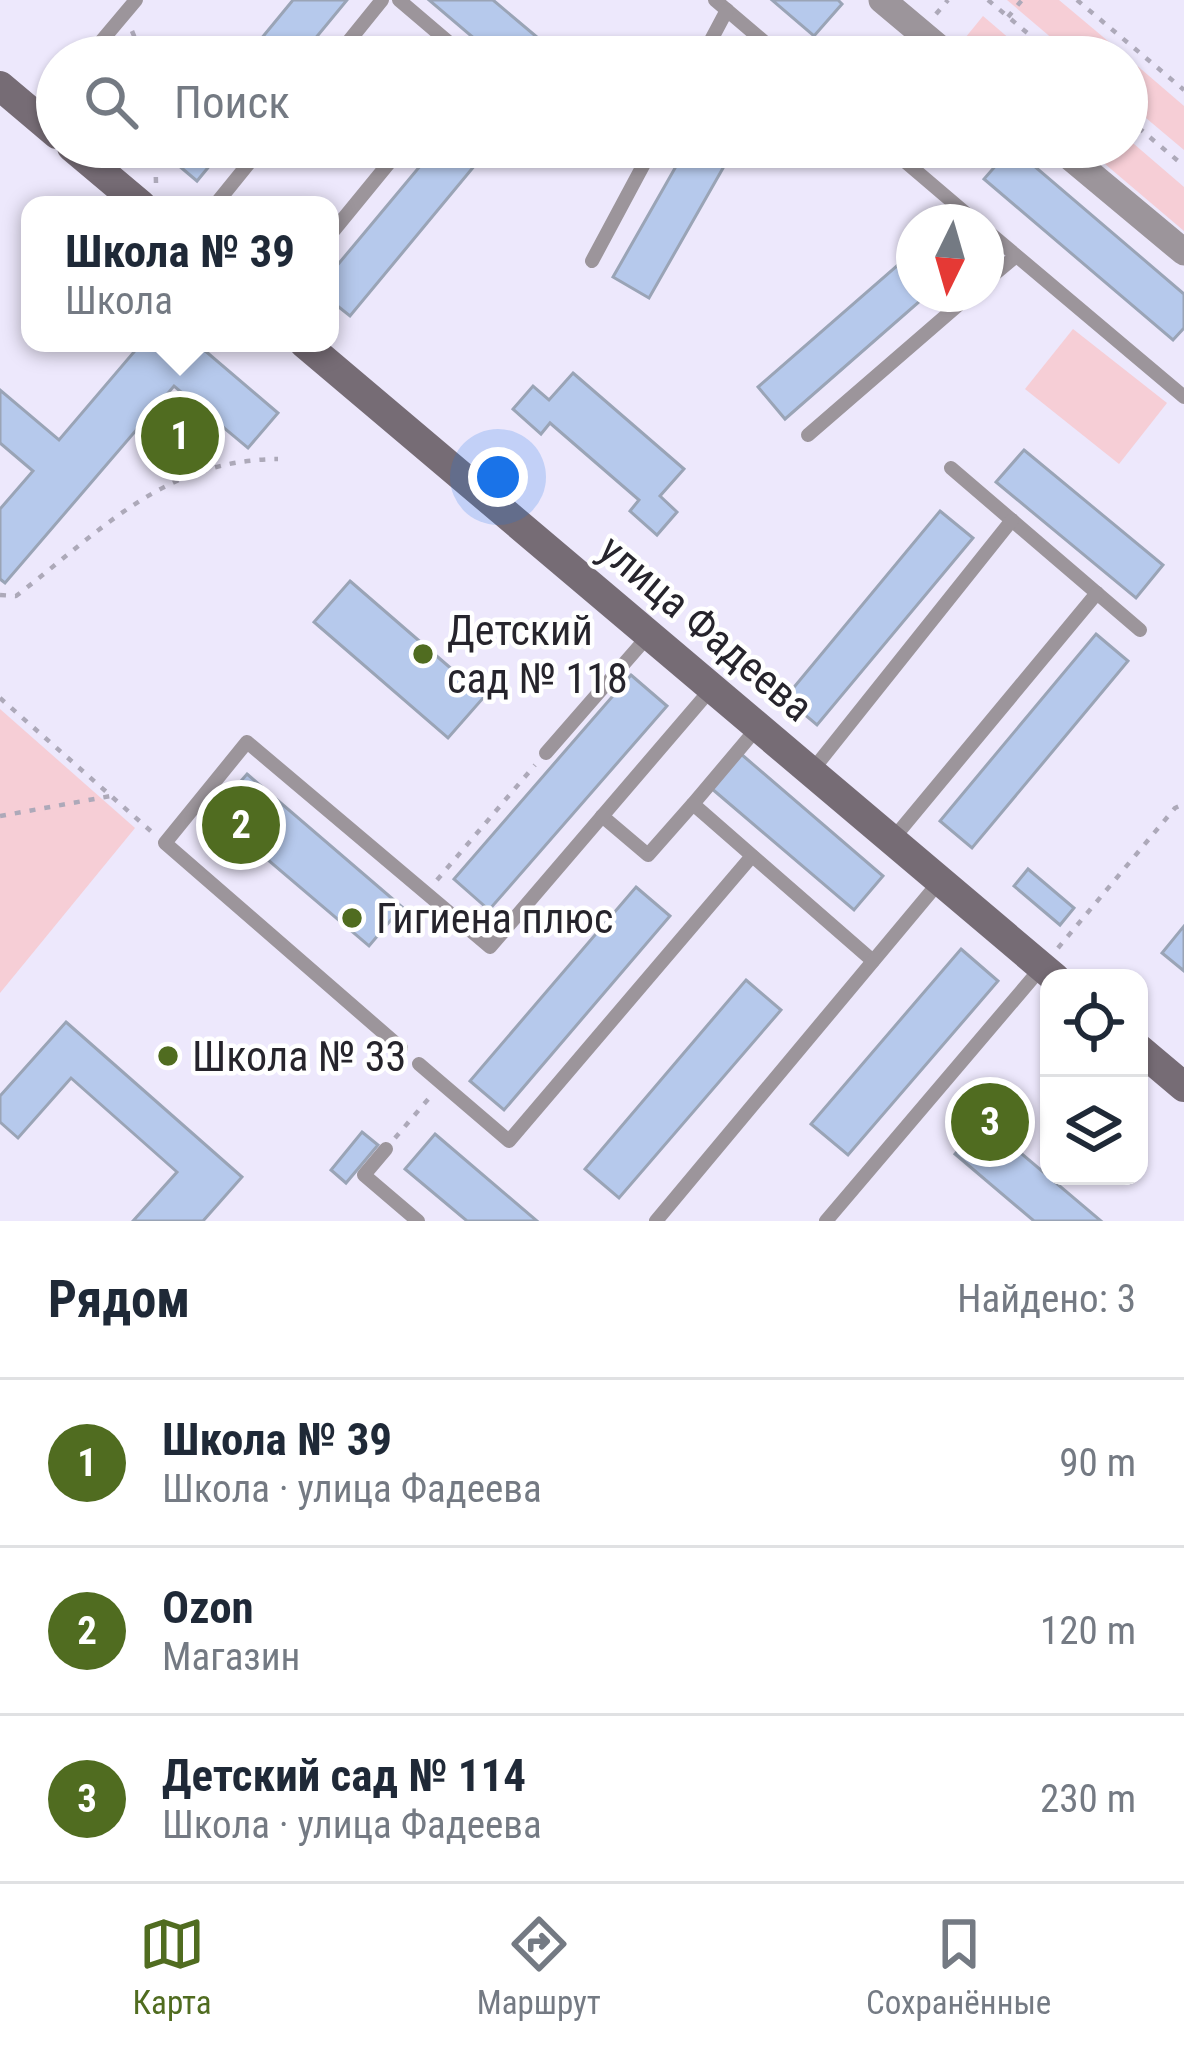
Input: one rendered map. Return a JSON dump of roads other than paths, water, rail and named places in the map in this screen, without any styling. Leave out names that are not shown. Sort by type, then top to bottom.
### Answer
[{"type":"street","points":[[882,0],[925,36]]},
{"type":"street","points":[[0,86],[36,107]]},
{"type":"street","points":[[103,168],[144,196]]},
{"type":"street","points":[[1083,168],[1184,252]]},
{"type":"street","name":"улица Фадеева","points":[[315,352],[1043,969]]},
{"type":"street","points":[[1148,1057],[1184,1087]]},
{"type":"lane","points":[[106,36],[136,0]]},
{"type":"lane","points":[[353,36],[382,0]]},
{"type":"lane","points":[[399,0],[441,36]]},
{"type":"lane","points":[[710,36],[721,5],[757,36]]},
{"type":"lane","points":[[222,196],[245,168]]},
{"type":"lane","points":[[339,225],[385,168]]},
{"type":"lane","points":[[592,261],[642,168]]},
{"type":"lane","points":[[913,168],[955,204]]},
{"type":"lane","points":[[1004,246],[1184,397]]},
{"type":"lane","points":[[1004,266],[1016,256]]},
{"type":"lane","points":[[808,435],[950,312]]},
{"type":"lane","points":[[951,468],[1140,630]]},
{"type":"lane","points":[[811,772],[1012,520]]},
{"type":"lane","points":[[892,840],[1097,593]]},
{"type":"lane","points":[[546,753],[650,635]]},
{"type":"lane","points":[[401,1048],[165,844],[247,742],[490,947],[712,688]]},
{"type":"lane","points":[[602,817],[648,856],[758,727]]},
{"type":"lane","points":[[693,804],[873,961]]},
{"type":"lane","points":[[419,1064],[509,1141],[752,856]]},
{"type":"lane","points":[[656,1221],[940,880]]},
{"type":"lane","points":[[826,1221],[1040,982]]},
{"type":"lane","points":[[386,1149],[364,1175],[418,1221]]},
{"type":"place","name":"Школа № 39","points":[[180,436]]},
{"type":"place","name":"Детский сад № 118","points":[[423,654]]},
{"type":"place","name":"Ozon","points":[[241,825]]},
{"type":"place","name":"Гигиена плюс","points":[[352,918]]},
{"type":"place","name":"Школа № 33","points":[[168,1056]]},
{"type":"place","name":"Детский сад № 114","points":[[990,1122]]}]
